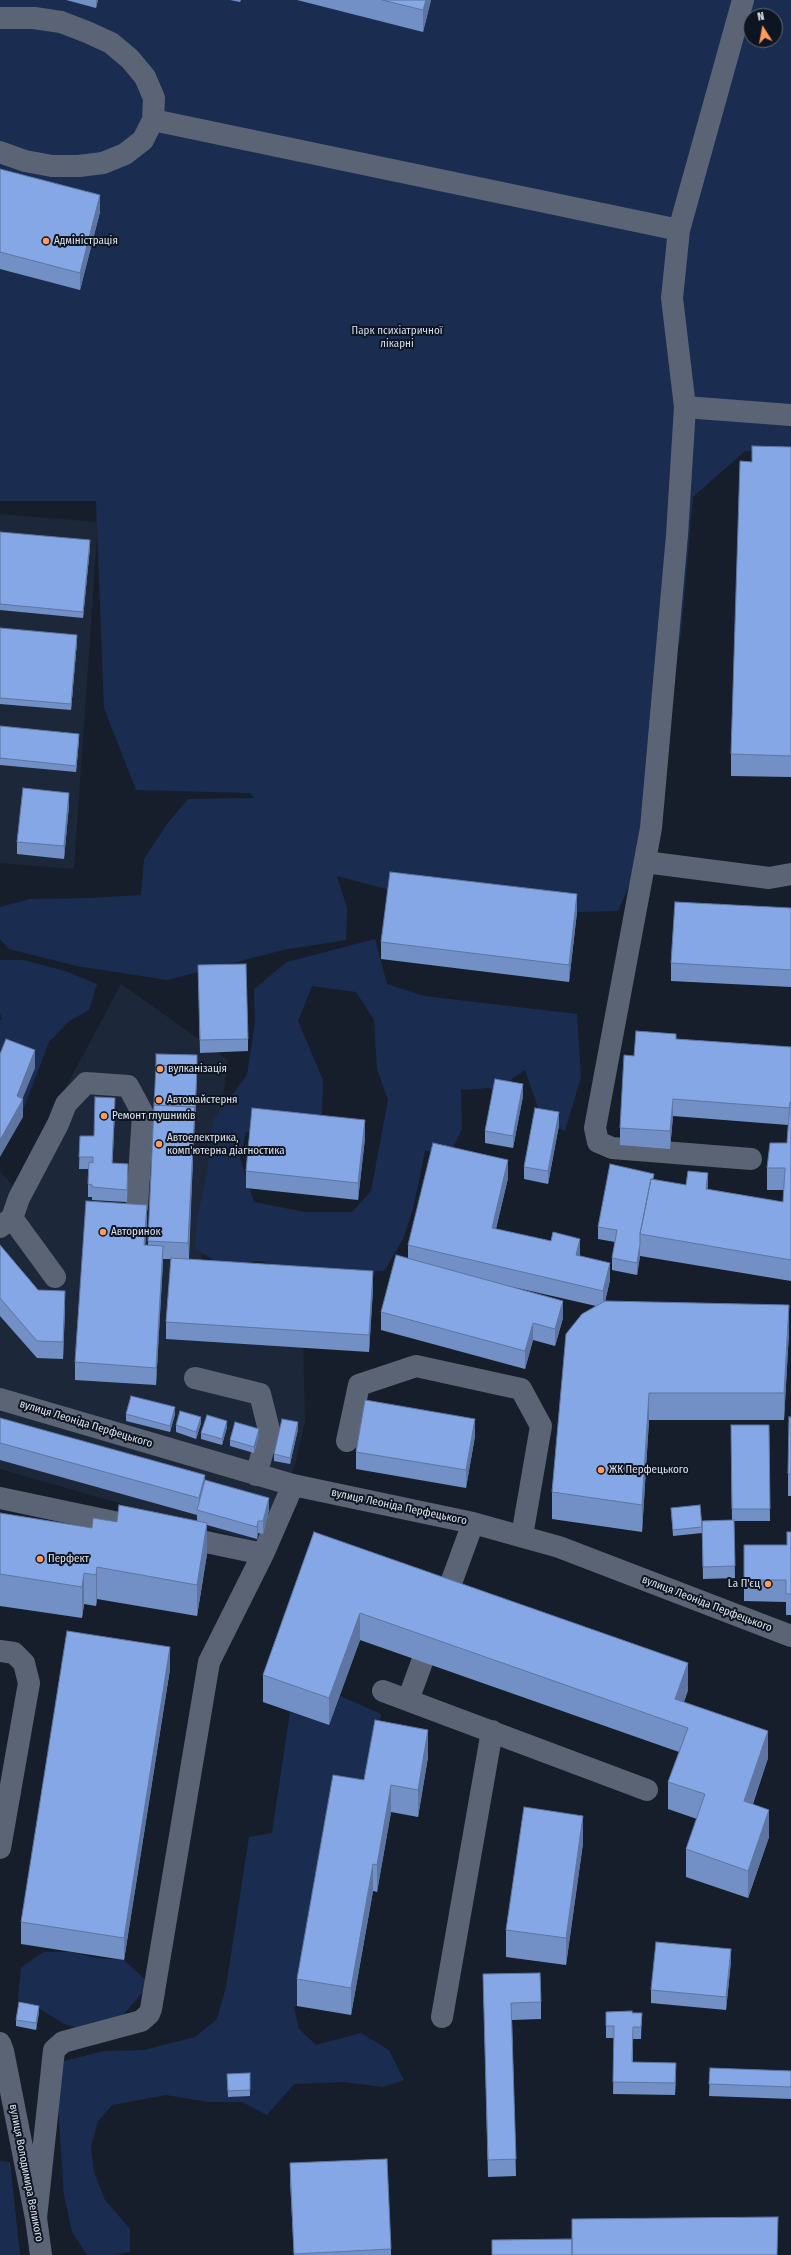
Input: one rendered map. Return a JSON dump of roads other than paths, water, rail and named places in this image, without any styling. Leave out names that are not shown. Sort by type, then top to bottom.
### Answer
[{"type":"street","points":[[743,0],[679,230],[672,298],[685,407],[677,535],[653,812],[595,1128],[598,1142],[612,1148],[750,1160]]},
{"type":"street","points":[[0,18],[34,18],[61,22],[87,32],[111,44],[130,59],[145,77],[154,98],[153,120],[143,140],[125,154],[103,163],[79,166],[52,166],[25,161],[0,152]]},
{"type":"street","points":[[153,120],[679,230]]},
{"type":"street","points":[[685,407],[791,415]]},
{"type":"street","points":[[645,862],[769,878],[791,874]]},
{"type":"street","points":[[55,1277],[6,1223],[58,1124],[66,1104],[86,1084],[128,1086],[144,1114],[137,1207]]},
{"type":"street","points":[[347,1441],[359,1385],[416,1366],[521,1389],[541,1426],[522,1536]]},
{"type":"street","points":[[195,1378],[260,1394],[269,1430],[256,1475]]},
{"type":"street","name":"вулиця Леоніда Перфецького","points":[[0,1399],[293,1485],[473,1523],[559,1547],[791,1636]]},
{"type":"street","points":[[36,2218],[54,2050],[63,2042],[141,2021],[149,2014],[151,2009],[209,1662],[263,1554],[293,1485]]},
{"type":"street","points":[[0,1498],[263,1554]]},
{"type":"street","points":[[443,1604],[473,1523]]},
{"type":"street","points":[[0,1651],[14,1653],[24,1663],[29,1683],[0,1848]]},
{"type":"street","points":[[408,1700],[422,1662]]},
{"type":"street","points":[[384,1691],[647,1790]]},
{"type":"street","points":[[442,2017],[492,1732]]},
{"type":"street","name":"вулиця Володимира Великого","points":[[0,2043],[3,2051],[36,2218],[41,2255]]},
{"type":"place","name":"Адміністрація","points":[[46,241]]},
{"type":"place","name":"вулканізація","points":[[160,1069]]},
{"type":"place","name":"Автомайстерня","points":[[159,1100]]},
{"type":"place","name":"Ремонт глушників","points":[[104,1116]]},
{"type":"place","name":"Автоелектрика, комп'ютерна діагностика","points":[[159,1144]]},
{"type":"place","name":"Авторинок","points":[[103,1232]]},
{"type":"place","name":"ЖК Перфецького","points":[[601,1470]]},
{"type":"place","name":"Перфект","points":[[40,1559]]},
{"type":"place","name":"La П'єц","points":[[768,1584]]},
{"type":"park label","name":"Парк психіатричної лікарні","points":[[397,337]]}]
